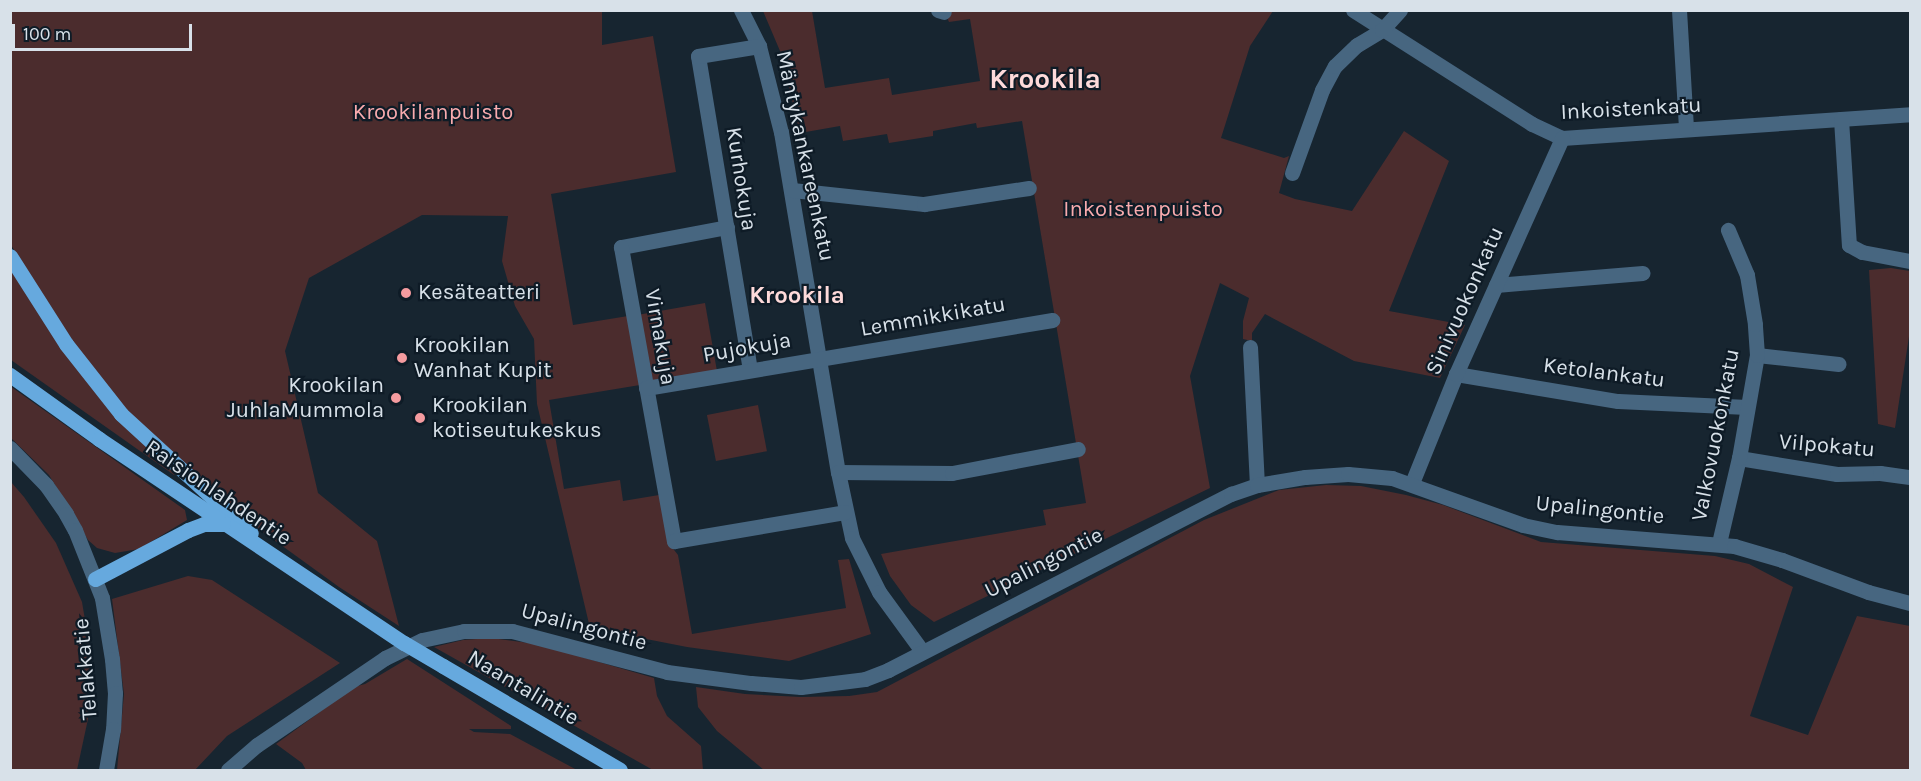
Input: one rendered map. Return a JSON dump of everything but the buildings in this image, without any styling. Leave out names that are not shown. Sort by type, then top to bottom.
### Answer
[{"type":"main road","points":[[10,256],[66,344],[121,414],[176,467],[301,576]]},
{"type":"main road","name":"Raisionlahdentie","points":[[10,375],[99,440],[404,643]]},
{"type":"main road","points":[[95,579],[188,530],[204,524],[224,524]]},
{"type":"main road","name":"Naantalintie","points":[[404,643],[620,771]]},
{"type":"street","name":"Mäntykankareenkatu","points":[[741,10],[759,46],[781,132],[845,512],[860,558],[879,592],[922,651]]},
{"type":"street","name":"Inkoistenkatu","points":[[1353,10],[1532,124],[1562,138],[1911,114]]},
{"type":"street","points":[[1292,173],[1322,90],[1335,66],[1351,49],[1382,30],[1400,10]]},
{"type":"street","points":[[1679,10],[1686,129]]},
{"type":"street","name":"Kurhokuja","points":[[750,370],[698,56],[759,46]]},
{"type":"street","points":[[1840,119],[1849,245],[1862,252],[1911,261]]},
{"type":"street","name":"Sinivuokonkatu","points":[[1412,483],[1456,374],[1562,138]]},
{"type":"street","points":[[792,190],[924,204],[1029,188]]},
{"type":"street","name":"Virnakuja","points":[[727,227],[621,247],[674,541],[845,512]]},
{"type":"street","name":"Valkovuokonkatu","points":[[1719,543],[1739,458],[1756,355],[1755,324],[1747,275],[1728,230]]},
{"type":"street","points":[[1496,285],[1642,273]]},
{"type":"street","name":"Lemmikkikatu","points":[[821,359],[1052,320]]},
{"type":"street","points":[[1250,347],[1257,484]]},
{"type":"street","points":[[1756,355],[1839,364]]},
{"type":"street","name":"Pujokuja","points":[[646,388],[821,359]]},
{"type":"street","name":"Ketolankatu","points":[[1456,374],[1618,401],[1747,407]]},
{"type":"street","name":"Telakkatie","points":[[10,448],[46,485],[66,514],[75,530],[102,598],[115,693],[114,729],[106,771]]},
{"type":"street","points":[[838,472],[952,473],[1078,450]]},
{"type":"street","name":"Vilpokatu","points":[[1739,458],[1836,474],[1880,473],[1911,477]]},
{"type":"street","name":"Upalingontie","points":[[228,771],[257,746],[378,662],[422,640],[464,631],[512,631],[667,672],[779,686],[831,685],[865,679],[1201,508],[1257,484],[1305,477],[1348,474],[1392,478],[1537,528],[1719,543],[1763,554],[1868,592],[1911,603]]},
{"type":"green space","name":"Krookilanpuisto","points":[[11,11],[602,11],[602,45],[653,36],[676,172],[551,194],[573,325],[628,316],[640,385],[549,400],[564,489],[620,480],[623,501],[659,495],[671,546],[678,555],[692,634],[846,608],[838,560],[849,559],[871,634],[789,661],[687,647],[590,628],[537,404],[534,339],[515,306],[502,261],[508,216],[422,215],[309,278],[285,351],[318,493],[377,541],[399,626],[339,587],[263,532],[185,467],[133,419],[73,345],[11,245]]},
{"type":"green space","name":"Inkoistenpuisto","points":[[763,11],[812,11],[825,88],[889,78],[892,95],[980,81],[970,19],[949,22],[944,11],[1273,11],[1250,46],[1221,138],[1284,158],[1289,156],[1279,193],[1295,199],[1352,211],[1404,131],[1449,161],[1389,311],[1465,325],[1440,378],[1354,361],[1265,314],[1252,333],[1252,341],[1243,339],[1243,321],[1249,298],[1220,283],[1190,376],[1210,488],[934,622],[911,605],[890,576],[881,554],[1046,525],[1043,510],[1086,503],[1022,121],[977,128],[976,123],[933,131],[933,136],[889,143],[887,134],[843,141],[840,126],[800,133],[780,51]]},
{"type":"green space","points":[[1891,268],[1910,271],[1910,330],[1895,428],[1878,424],[1869,270]]},
{"type":"green space","points":[[10,269],[175,474],[174,475],[11,360]]},
{"type":"green space","points":[[705,303],[717,371],[649,383],[637,315]]},
{"type":"green space","points":[[10,386],[185,510],[187,520],[139,549],[115,553],[97,548],[88,540],[49,475],[11,438]]},
{"type":"green space","points":[[758,405],[767,451],[716,461],[707,415]]},
{"type":"green space","points":[[11,482],[56,543],[82,602],[90,650],[88,719],[77,770],[11,770]]},
{"type":"green space","points":[[1326,485],[1361,486],[1406,495],[1443,505],[1541,542],[1715,556],[1749,564],[1793,587],[1750,716],[1808,735],[1857,616],[1910,626],[1910,770],[764,770],[717,731],[698,707],[696,687],[745,694],[801,697],[849,696],[877,692],[1204,520],[1279,490]]},
{"type":"green space","points":[[188,576],[212,580],[340,663],[227,736],[195,770],[117,770],[124,694],[112,599]]},
{"type":"green space","points":[[491,638],[537,644],[654,678],[657,696],[667,716],[701,746],[703,770],[653,770],[434,647],[463,640]]},
{"type":"green space","points":[[407,659],[511,726],[511,729],[469,729],[474,732],[510,734],[577,770],[306,770],[302,763],[276,744],[354,687],[365,684]]},
{"type":"place","name":"Kesäteatteri","points":[[406,293]]},
{"type":"place","name":"Krookilan Wanhat Kupit","points":[[402,358]]},
{"type":"place","name":"Krookilan JuhlaMummola","points":[[396,398]]},
{"type":"place","name":"Krookilan kotiseutukeskus","points":[[420,418]]},
{"type":"district","name":"Krookila","points":[[1045,79]]},
{"type":"district","name":"Krookila","points":[[797,296]]}]
